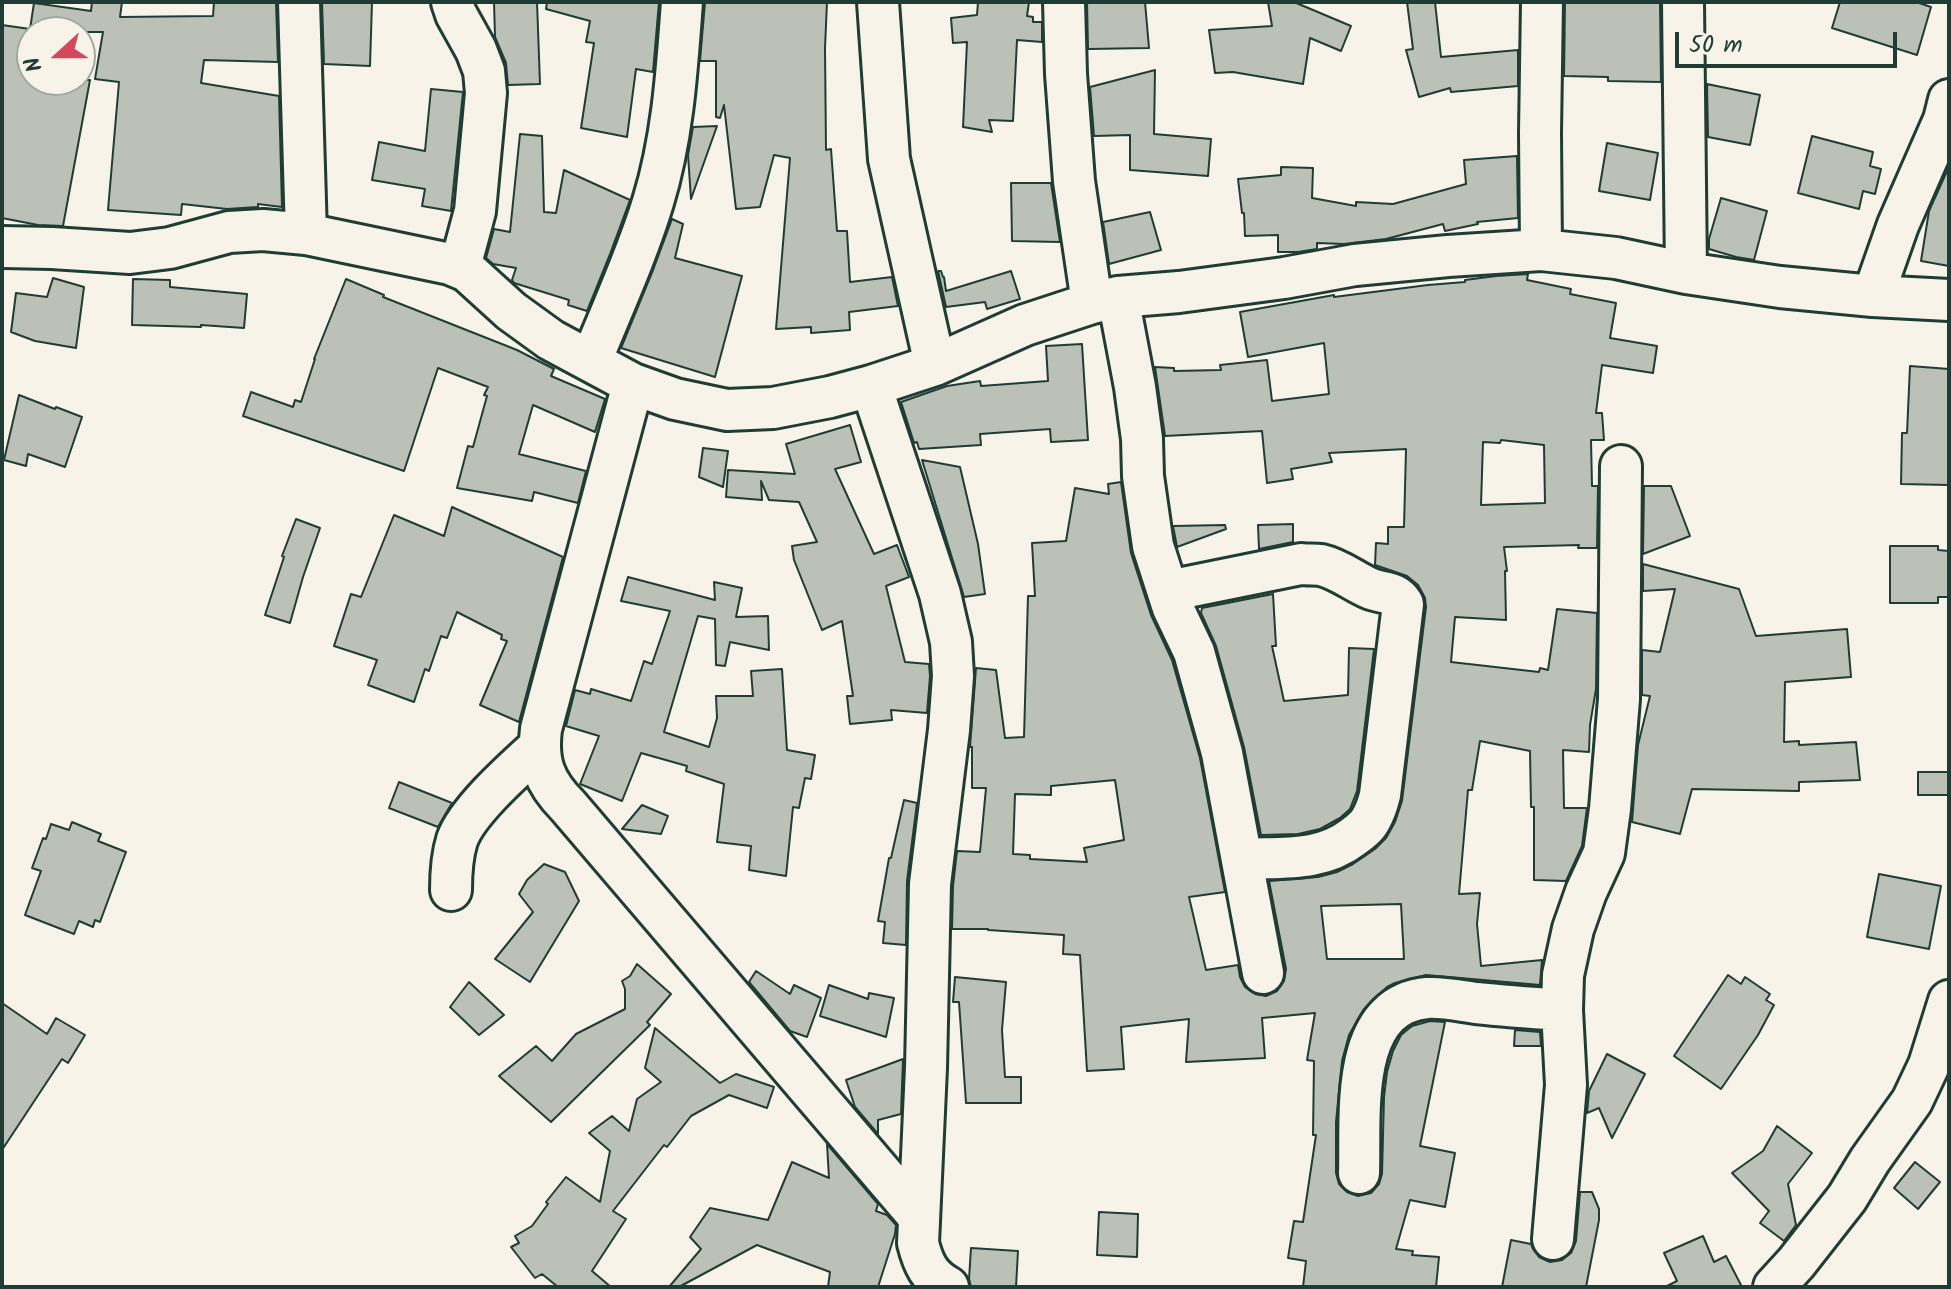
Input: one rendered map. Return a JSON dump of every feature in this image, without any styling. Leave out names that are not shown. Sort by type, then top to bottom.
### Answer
[{"type":"street","points":[[299,2],[306,234]]},
{"type":"street","points":[[452,2],[484,71],[486,93],[475,211],[460,267]]},
{"type":"street","points":[[591,361],[653,202],[669,138],[682,2]]},
{"type":"street","points":[[878,2],[889,159],[935,365]]},
{"type":"street","points":[[1064,2],[1074,181],[1105,300],[1135,387],[1153,546],[1173,608],[1194,652],[1222,753],[1263,973]]},
{"type":"street","points":[[1541,250],[1542,2]]},
{"type":"street","points":[[1683,2],[1686,273]]},
{"type":"street","points":[[1873,296],[1898,225],[1944,120],[1949,100]]},
{"type":"street","points":[[2,247],[130,253],[170,248],[229,232],[263,230],[306,234],[460,267],[511,311],[551,340],[633,384],[675,399],[727,410],[773,408],[871,386],[935,365],[1025,325],[1105,300],[1284,278],[1355,265],[1448,256],[1541,250],[1616,258],[1686,273],[1780,287],[1949,300]]},
{"type":"street","points":[[633,384],[541,729],[539,747],[544,771],[553,791],[919,1217]]},
{"type":"street","points":[[871,386],[940,594],[951,642],[953,676],[949,730],[930,884],[918,1243],[922,1261],[932,1277],[948,1287]]},
{"type":"street","points":[[1553,1239],[1566,1085],[1563,975],[1573,929],[1604,853],[1610,809],[1619,699],[1621,466]]},
{"type":"street","points":[[1168,591],[1301,564],[1341,572],[1373,590],[1394,594],[1403,604],[1380,795],[1371,821],[1347,842],[1312,856],[1243,859]]},
{"type":"street","points":[[451,890],[458,838],[476,811],[539,747]]},
{"type":"street","points":[[1359,1173],[1362,1075],[1367,1050],[1377,1030],[1401,1004],[1428,998],[1562,1010]]},
{"type":"street","points":[[1774,1287],[1847,1198],[1912,1101],[1929,1065],[1949,1001]]},
{"type":"building","points":[[92,2],[122,2],[120,17],[213,16],[214,2],[276,2],[278,62],[204,60],[201,83],[279,96],[282,207],[258,204],[258,207],[227,209],[182,204],[181,215],[108,210],[119,82],[96,79],[103,32],[96,32],[96,16],[32,16],[34,3],[91,11]]},
{"type":"building","points":[[322,2],[372,2],[370,66],[324,64]]},
{"type":"building","points":[[494,2],[537,2],[540,84],[508,85],[506,63],[495,37]]},
{"type":"building","points":[[547,2],[659,2],[653,72],[636,69],[627,137],[581,128],[594,43],[586,42],[590,21],[546,9]]},
{"type":"building","points":[[705,2],[827,2],[826,150],[831,149],[837,231],[847,231],[850,282],[892,277],[898,306],[849,312],[850,330],[811,333],[811,327],[776,329],[790,158],[774,155],[760,207],[736,209],[724,105],[720,118],[716,117],[716,61],[700,61]]},
{"type":"building","points":[[978,2],[1029,2],[1027,16],[1033,17],[1033,22],[1042,22],[1042,42],[1017,40],[1013,121],[989,120],[992,132],[963,127],[967,42],[953,43],[951,18],[977,15]]},
{"type":"building","points":[[1087,2],[1145,2],[1149,48],[1088,49]]},
{"type":"building","points":[[1268,2],[1294,2],[1351,26],[1341,51],[1310,38],[1303,84],[1233,72],[1215,73],[1209,30],[1272,26]]},
{"type":"building","points":[[1407,2],[1435,2],[1441,57],[1518,50],[1518,86],[1451,92],[1450,88],[1419,97],[1406,50],[1413,49]]},
{"type":"building","points":[[1565,2],[1660,2],[1661,82],[1564,76]]},
{"type":"building","points":[[1840,2],[1916,2],[1931,7],[1917,55],[1832,28]]},
{"type":"building","points":[[2,25],[16,27],[16,96],[87,96],[63,226],[2,218]]},
{"type":"building","points":[[1155,70],[1154,134],[1211,139],[1208,176],[1130,170],[1130,135],[1094,136],[1090,87]]},
{"type":"building","points":[[1707,84],[1760,95],[1750,145],[1708,137]]},
{"type":"building","points":[[431,89],[463,92],[451,211],[422,206],[425,189],[372,180],[379,142],[425,151]]},
{"type":"building","points":[[717,126],[691,199],[688,155],[693,127]]},
{"type":"building","points":[[520,134],[542,136],[544,212],[556,213],[564,170],[630,200],[587,311],[568,305],[569,300],[514,283],[516,268],[493,264],[486,258],[494,229],[510,232]]},
{"type":"building","points":[[1812,136],[1873,152],[1870,166],[1881,169],[1875,194],[1863,191],[1859,209],[1798,193]]},
{"type":"building","points":[[1607,143],[1658,153],[1650,200],[1599,191]]},
{"type":"building","points":[[1517,156],[1518,218],[1477,222],[1445,231],[1443,224],[1386,239],[1344,244],[1317,243],[1317,249],[1298,252],[1278,252],[1278,235],[1245,236],[1238,179],[1281,175],[1281,167],[1313,168],[1312,198],[1356,206],[1356,202],[1393,204],[1466,184],[1464,160]]},
{"type":"building","points":[[1947,171],[1949,266],[1921,261],[1929,211]]},
{"type":"building","points":[[1011,183],[1051,183],[1060,242],[1012,241]]},
{"type":"building","points":[[1721,198],[1767,211],[1754,260],[1709,249]]},
{"type":"building","points":[[1150,212],[1161,250],[1109,264],[1103,222]]},
{"type":"building","points":[[672,219],[683,224],[675,258],[742,276],[715,377],[621,348]]},
{"type":"building","points":[[938,271],[944,277],[946,291],[1011,271],[1020,299],[987,309],[985,302],[946,307]]},
{"type":"building","points":[[1528,274],[1527,280],[1571,289],[1570,294],[1616,303],[1610,338],[1657,346],[1653,373],[1602,365],[1596,413],[1602,413],[1604,440],[1591,440],[1592,486],[1598,486],[1597,548],[1578,548],[1579,545],[1504,547],[1506,620],[1455,617],[1451,662],[1539,672],[1540,668],[1548,670],[1557,609],[1597,613],[1596,689],[1589,752],[1563,750],[1564,808],[1587,808],[1582,846],[1566,881],[1534,880],[1530,751],[1480,741],[1472,790],[1468,790],[1459,894],[1480,893],[1477,924],[1481,966],[1542,960],[1540,985],[1426,975],[1387,987],[1364,1009],[1349,1035],[1342,1061],[1336,1122],[1336,1173],[1339,1184],[1347,1192],[1358,1196],[1371,1193],[1379,1184],[1382,1174],[1387,1072],[1401,1035],[1412,1026],[1430,1021],[1445,1022],[1420,1146],[1455,1153],[1445,1207],[1410,1200],[1396,1249],[1413,1251],[1412,1255],[1439,1257],[1436,1287],[1303,1287],[1306,1261],[1288,1258],[1294,1221],[1303,1222],[1316,1135],[1313,1135],[1314,1061],[1307,1060],[1315,1013],[1262,1018],[1265,1058],[1186,1062],[1189,1019],[1121,1027],[1124,1069],[1087,1071],[1080,955],[1063,954],[1064,935],[952,929],[957,851],[980,852],[986,788],[972,788],[970,747],[976,668],[996,670],[1005,738],[1024,737],[1028,596],[1035,596],[1032,543],[1066,541],[1075,488],[1109,494],[1108,484],[1121,482],[1131,553],[1151,615],[1172,660],[1200,758],[1225,892],[1189,897],[1206,970],[1238,965],[1245,987],[1255,994],[1266,996],[1277,991],[1284,981],[1286,969],[1269,881],[1318,877],[1353,864],[1386,838],[1402,801],[1425,598],[1418,585],[1407,576],[1375,565],[1376,543],[1388,544],[1388,527],[1404,527],[1406,449],[1329,453],[1332,462],[1291,469],[1293,479],[1267,483],[1262,431],[1165,436],[1155,367],[1174,368],[1174,371],[1221,370],[1220,365],[1267,360],[1272,401],[1329,394],[1324,343],[1248,357],[1240,312],[1334,295]],"holes":[[[1501,440],[1544,445],[1545,503],[1481,505],[1483,442],[1500,443]],[[1115,780],[1124,840],[1084,848],[1087,862],[1030,859],[1030,855],[1013,854],[1015,794],[1051,795],[1051,786]],[[1401,904],[1404,959],[1327,959],[1321,906]]]},
{"type":"building","points":[[53,278],[84,287],[76,348],[35,341],[11,332],[16,293],[47,297]]},
{"type":"building","points":[[133,279],[170,280],[170,287],[247,294],[244,328],[132,325]]},
{"type":"building","points":[[346,279],[383,297],[517,350],[554,369],[551,376],[605,399],[595,432],[533,405],[519,454],[586,471],[578,503],[534,492],[532,501],[457,488],[468,446],[473,447],[488,387],[438,368],[404,471],[243,416],[251,392],[293,407],[295,400],[301,402],[314,359]]},
{"type":"building","points":[[1082,344],[1088,440],[1051,442],[1050,429],[980,434],[981,445],[919,449],[917,442],[914,443],[901,402],[947,386],[980,381],[981,386],[1048,381],[1046,346]]},
{"type":"building","points":[[1910,366],[1949,369],[1949,485],[1901,484],[1902,433],[1907,433]]},
{"type":"building","points":[[19,395],[82,417],[65,467],[28,454],[26,466],[4,460]]},
{"type":"building","points":[[850,425],[861,462],[835,469],[874,554],[897,545],[909,577],[886,586],[905,662],[929,664],[930,676],[927,713],[891,710],[892,720],[850,724],[847,696],[853,696],[842,621],[822,630],[794,560],[792,546],[817,542],[799,502],[769,500],[761,481],[762,500],[726,497],[728,470],[795,474],[786,444]]},
{"type":"building","points":[[703,448],[728,451],[723,487],[699,477]]},
{"type":"building","points":[[922,460],[960,467],[978,544],[985,594],[964,597]]},
{"type":"building","points":[[1644,486],[1671,486],[1690,536],[1643,554]]},
{"type":"building","points":[[452,507],[563,557],[519,722],[480,705],[507,641],[501,639],[502,635],[457,612],[447,638],[441,636],[429,671],[425,669],[414,702],[368,685],[377,660],[334,646],[351,594],[361,597],[394,515],[444,536]]},
{"type":"building","points":[[296,519],[320,528],[290,623],[265,615]]},
{"type":"building","points":[[1293,524],[1293,542],[1259,549],[1258,525]]},
{"type":"building","points":[[1225,525],[1226,529],[1177,547],[1173,526]]},
{"type":"building","points":[[1890,546],[1938,546],[1938,550],[1949,551],[1949,597],[1938,597],[1938,603],[1890,603]]},
{"type":"building","points":[[1643,564],[1739,589],[1756,636],[1847,629],[1851,677],[1785,682],[1784,742],[1799,741],[1799,745],[1856,742],[1860,780],[1799,782],[1799,791],[1692,789],[1680,834],[1632,822],[1638,745],[1650,696],[1642,695],[1642,650],[1660,652],[1675,589],[1643,591]]},
{"type":"building","points":[[628,577],[715,600],[714,582],[742,588],[736,617],[768,616],[769,650],[730,642],[725,666],[716,665],[715,619],[698,616],[664,732],[709,747],[717,718],[716,696],[753,696],[751,671],[782,669],[787,750],[815,755],[811,779],[805,778],[799,808],[793,807],[786,876],[749,870],[751,846],[717,842],[724,784],[686,771],[687,766],[641,753],[622,801],[580,784],[599,736],[566,726],[575,690],[590,694],[591,689],[631,701],[644,661],[652,664],[670,611],[621,601]]},
{"type":"building","points":[[1273,594],[1276,646],[1272,646],[1284,701],[1348,695],[1349,648],[1374,649],[1357,791],[1350,809],[1320,829],[1298,834],[1261,835],[1244,747],[1216,646],[1201,613],[1202,608]]},
{"type":"building","points":[[1918,772],[1949,772],[1949,795],[1918,795]]},
{"type":"building","points":[[399,782],[452,803],[438,827],[389,808]]},
{"type":"building","points":[[904,800],[917,803],[907,881],[906,945],[883,943],[885,922],[878,921],[889,858]]},
{"type":"building","points":[[642,805],[668,816],[661,834],[622,829]]},
{"type":"building","points":[[72,822],[101,834],[98,841],[126,852],[100,922],[95,920],[93,927],[79,921],[74,934],[25,915],[41,871],[32,868],[43,838],[46,839],[51,824],[69,830]]},
{"type":"building","points":[[544,864],[565,872],[579,901],[530,982],[495,959],[533,912],[519,894],[527,880]]},
{"type":"building","points":[[1879,874],[1941,886],[1929,949],[1867,937]]},
{"type":"building","points":[[637,964],[671,994],[647,1022],[650,1025],[551,1122],[499,1076],[536,1046],[552,1061],[576,1034],[625,1009],[622,981],[630,976]]},
{"type":"building","points":[[756,971],[790,994],[794,985],[821,998],[807,1037],[790,1031],[749,982]]},
{"type":"building","points":[[1728,975],[1741,984],[1745,977],[1770,994],[1766,1000],[1774,1005],[1758,1035],[1721,1089],[1674,1056]]},
{"type":"building","points":[[955,977],[1006,982],[1002,1030],[1005,1077],[1021,1077],[1021,1103],[966,1103],[959,1002],[953,1002]]},
{"type":"building","points":[[469,982],[504,1015],[479,1035],[450,1007]]},
{"type":"building","points":[[829,985],[868,999],[869,993],[894,998],[886,1037],[820,1016]]},
{"type":"building","points":[[2,1003],[47,1034],[56,1018],[85,1035],[68,1063],[62,1059],[2,1150]]},
{"type":"building","points":[[655,1028],[720,1083],[736,1074],[774,1087],[767,1108],[729,1095],[691,1116],[667,1147],[664,1145],[613,1211],[626,1219],[592,1271],[611,1287],[558,1287],[542,1274],[535,1278],[511,1247],[519,1243],[515,1236],[532,1226],[566,1177],[600,1202],[610,1151],[589,1133],[612,1116],[629,1131],[637,1099],[661,1082],[645,1068]]},
{"type":"building","points":[[1515,1030],[1540,1032],[1541,1046],[1514,1046]]},
{"type":"building","points":[[1607,1054],[1645,1074],[1612,1138],[1599,1108],[1587,1113],[1589,1091]]},
{"type":"building","points":[[903,1059],[901,1114],[878,1120],[878,1134],[855,1107],[846,1080]]},
{"type":"building","points":[[1777,1126],[1812,1153],[1788,1184],[1796,1225],[1784,1241],[1760,1223],[1769,1211],[1732,1173],[1763,1151]]},
{"type":"building","points":[[827,1144],[878,1204],[876,1211],[887,1215],[896,1225],[878,1287],[828,1287],[830,1272],[757,1245],[679,1287],[669,1287],[701,1249],[690,1237],[710,1208],[768,1220],[792,1162],[829,1178]]},
{"type":"building","points":[[1915,1162],[1940,1182],[1918,1209],[1894,1188]]},
{"type":"building","points":[[1580,1192],[1592,1192],[1599,1209],[1586,1287],[1502,1287],[1511,1240],[1531,1244],[1539,1257],[1550,1262],[1562,1260],[1571,1253],[1576,1241]]},
{"type":"building","points":[[1099,1212],[1138,1214],[1137,1257],[1097,1255]]},
{"type":"building","points":[[1703,1236],[1714,1262],[1726,1256],[1742,1287],[1665,1287],[1677,1281],[1664,1253]]},
{"type":"building","points":[[971,1248],[1018,1251],[1016,1287],[971,1287]]}]
